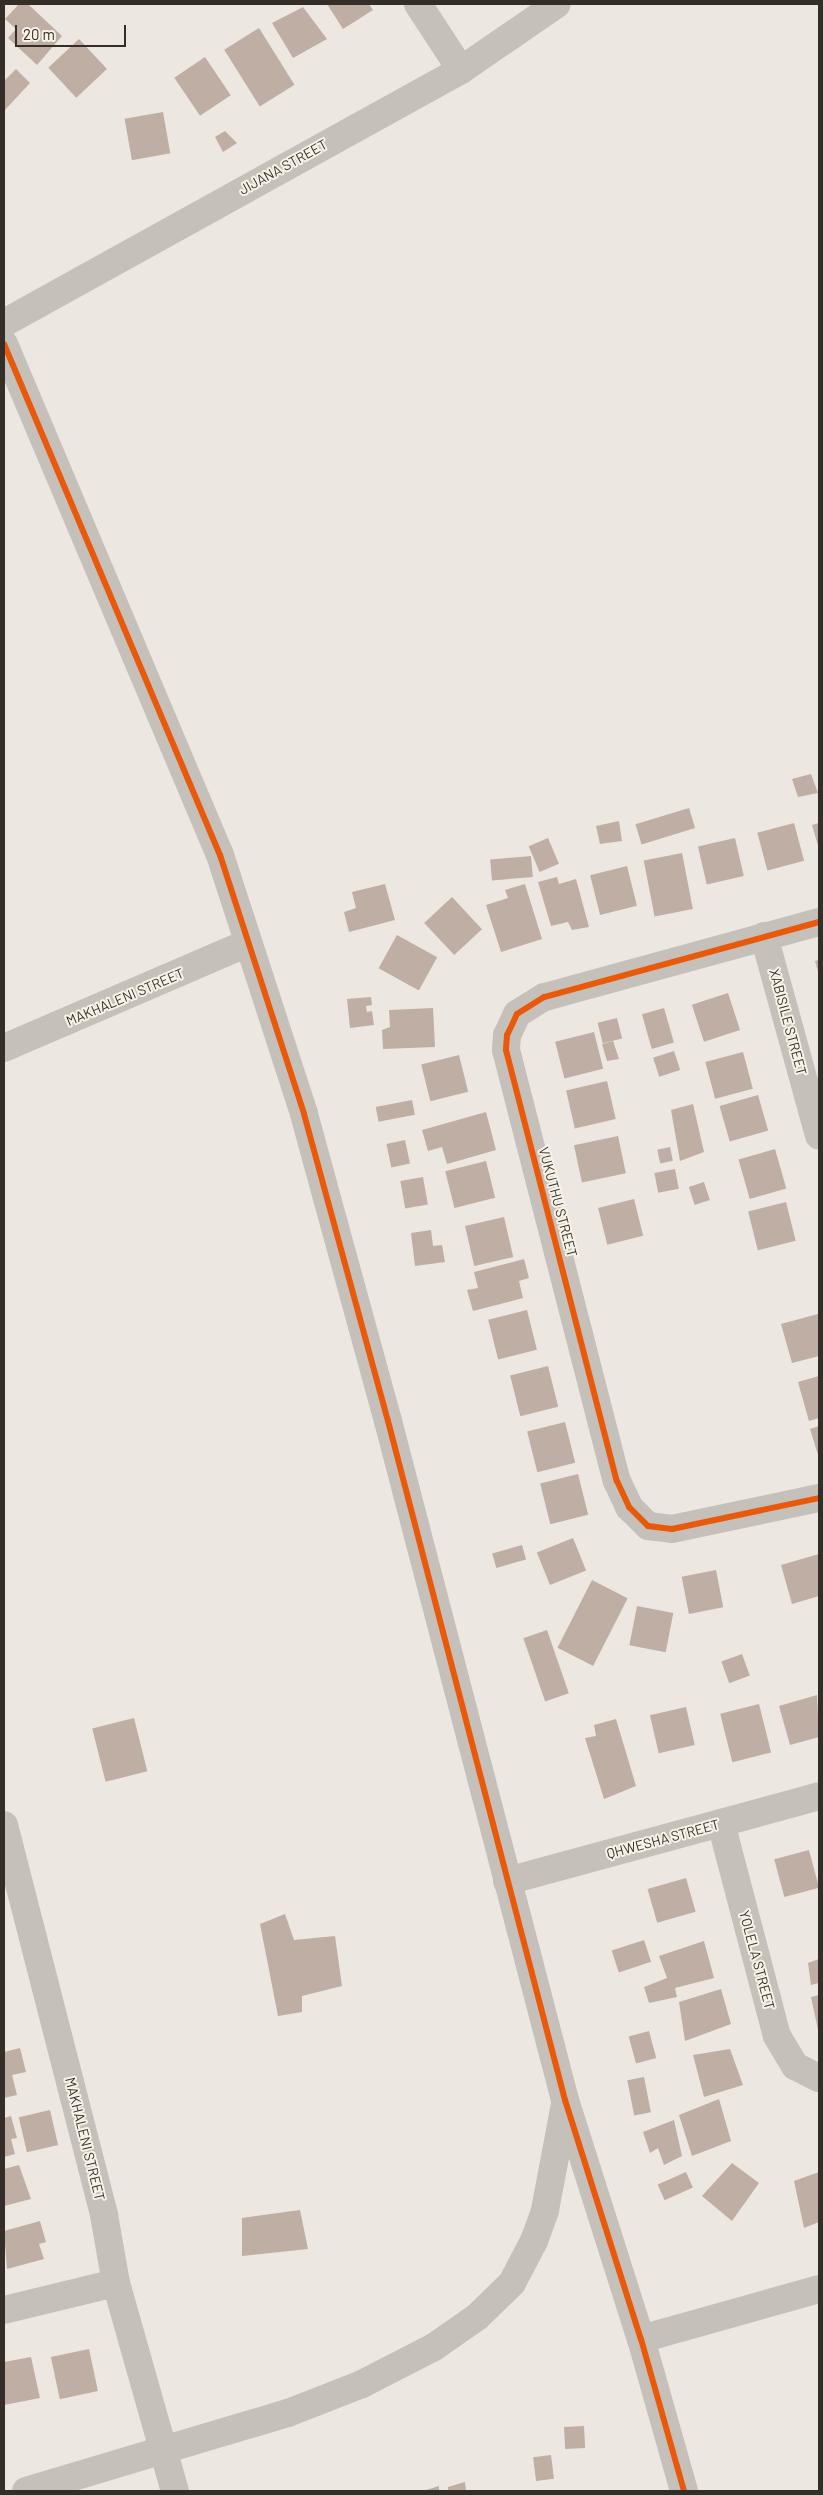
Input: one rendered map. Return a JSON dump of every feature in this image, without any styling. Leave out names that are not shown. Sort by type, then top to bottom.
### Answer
[{"type":"street","points":[[418,4],[461,70]]},
{"type":"street","name":"JIJANA STREET","points":[[4,323],[461,70],[557,4]]},
{"type":"street","points":[[4,344],[220,855],[246,944],[304,1114],[388,1421],[565,2100],[641,2339],[684,2491]]},
{"type":"street","name":"VUKUTHU STREET","points":[[819,922],[544,996],[517,1014],[507,1035],[506,1050],[617,1481],[629,1507],[648,1526],[672,1529],[819,1498]]},
{"type":"street","name":"XABISILE STREET","points":[[764,936],[819,1136]]},
{"type":"street","name":"MAKHALENI STREET","points":[[4,1048],[246,944]]},
{"type":"street","name":"QHWESHA STREET","points":[[507,1881],[819,1796]]},
{"type":"street","name":"YOLELA STREET","points":[[721,1823],[777,2036],[795,2066],[819,2078]]},
{"type":"street","name":"MAKHALENI STREET","points":[[4,1825],[104,2214],[116,2283],[166,2452],[175,2491]]},
{"type":"street","points":[[26,2491],[166,2452],[288,2413],[362,2384],[434,2347],[477,2317],[512,2283],[534,2241],[545,2210],[565,2100]]},
{"type":"street","points":[[4,2310],[116,2283]]},
{"type":"street","points":[[641,2339],[819,2289]]},
{"type":"building","points":[[19,4],[28,4],[62,36],[37,65],[8,38],[16,29],[5,19]]},
{"type":"building","points":[[327,4],[369,4],[373,10],[343,29]]},
{"type":"building","points":[[303,7],[327,39],[293,58],[272,23]]},
{"type":"building","points":[[259,28],[295,85],[260,107],[224,50]]},
{"type":"building","points":[[79,39],[107,69],[76,98],[48,68]]},
{"type":"building","points":[[205,57],[231,95],[200,116],[174,78]]},
{"type":"building","points":[[16,69],[30,83],[4,111],[4,81]]},
{"type":"building","points":[[163,112],[170,153],[132,160],[125,119]]},
{"type":"building","points":[[225,131],[237,143],[223,152],[215,137]]},
{"type":"building","points":[[811,774],[818,793],[798,797],[792,779]]},
{"type":"building","points":[[689,808],[695,828],[642,844],[635,824]]},
{"type":"building","points":[[619,821],[622,841],[600,844],[596,826]]},
{"type":"building","points":[[794,823],[804,861],[767,871],[757,833]]},
{"type":"building","points":[[819,823],[819,849],[812,825]]},
{"type":"building","points":[[548,838],[559,864],[540,872],[529,846]]},
{"type":"building","points":[[735,838],[744,876],[707,885],[698,847]]},
{"type":"building","points":[[682,853],[693,909],[655,916],[644,860]]},
{"type":"building","points":[[531,856],[533,877],[492,880],[490,860]]},
{"type":"building","points":[[627,866],[637,906],[600,915],[590,875]]},
{"type":"building","points":[[557,877],[559,884],[576,879],[589,927],[572,930],[568,922],[551,926],[538,882]]},
{"type":"building","points":[[385,884],[395,920],[349,932],[344,912],[356,908],[352,892]]},
{"type":"building","points":[[525,884],[542,939],[501,952],[486,905],[508,898],[505,890]]},
{"type":"building","points":[[452,897],[482,929],[454,955],[424,923]]},
{"type":"building","points":[[397,935],[437,957],[419,991],[379,968]]},
{"type":"building","points":[[819,960],[819,975],[815,961]]},
{"type":"building","points":[[728,993],[740,1030],[704,1042],[692,1005]]},
{"type":"building","points":[[371,997],[372,1005],[366,1006],[367,1012],[372,1011],[374,1025],[350,1028],[347,999]]},
{"type":"building","points":[[433,1008],[435,1047],[383,1049],[382,1030],[390,1027],[389,1010]]},
{"type":"building","points":[[664,1008],[674,1043],[652,1049],[642,1014]]},
{"type":"building","points":[[617,1018],[622,1038],[603,1043],[598,1023]]},
{"type":"building","points":[[594,1032],[603,1069],[564,1079],[555,1042]]},
{"type":"building","points":[[613,1041],[619,1059],[607,1061],[602,1044]]},
{"type":"building","points":[[674,1051],[680,1070],[659,1077],[653,1058]]},
{"type":"building","points":[[743,1052],[753,1089],[715,1099],[705,1062]]},
{"type":"building","points":[[459,1055],[468,1092],[430,1101],[421,1064]]},
{"type":"building","points":[[607,1081],[616,1119],[575,1128],[566,1090]]},
{"type":"building","points":[[758,1095],[768,1131],[730,1142],[720,1106]]},
{"type":"building","points":[[412,1100],[415,1115],[379,1122],[376,1107]]},
{"type":"building","points":[[693,1104],[704,1152],[680,1161],[671,1110]]},
{"type":"building","points":[[486,1112],[496,1150],[447,1164],[442,1147],[428,1151],[422,1130]]},
{"type":"building","points":[[618,1136],[626,1173],[582,1183],[574,1145]]},
{"type":"building","points":[[405,1140],[410,1163],[391,1167],[386,1144]]},
{"type":"building","points":[[670,1147],[673,1161],[660,1163],[657,1150]]},
{"type":"building","points":[[775,1149],[786,1188],[750,1199],[738,1159]]},
{"type":"building","points":[[486,1161],[495,1198],[454,1208],[445,1171]]},
{"type":"building","points":[[675,1169],[679,1189],[658,1193],[654,1173]]},
{"type":"building","points":[[423,1177],[428,1205],[405,1209],[400,1181]]},
{"type":"building","points":[[704,1182],[710,1200],[695,1205],[689,1187]]},
{"type":"building","points":[[634,1199],[643,1236],[607,1245],[598,1208]]},
{"type":"building","points":[[786,1202],[796,1241],[758,1250],[748,1211]]},
{"type":"building","points":[[504,1217],[513,1257],[474,1266],[465,1226]]},
{"type":"building","points":[[431,1230],[433,1246],[442,1245],[445,1262],[415,1266],[411,1233]]},
{"type":"building","points":[[524,1259],[529,1278],[519,1281],[523,1298],[473,1311],[467,1290],[478,1288],[474,1272]]},
{"type":"building","points":[[527,1310],[537,1350],[498,1359],[488,1320]]},
{"type":"building","points":[[818,1314],[819,1356],[792,1363],[781,1324]]},
{"type":"building","points":[[548,1366],[558,1407],[520,1416],[510,1375]]},
{"type":"building","points":[[819,1376],[819,1418],[809,1421],[798,1382]]},
{"type":"building","points":[[565,1422],[575,1463],[537,1472],[527,1431]]},
{"type":"building","points":[[819,1426],[819,1458],[810,1429]]},
{"type":"building","points":[[578,1474],[588,1515],[550,1524],[540,1483]]},
{"type":"building","points":[[573,1538],[586,1570],[550,1585],[537,1553]]},
{"type":"building","points":[[522,1545],[526,1559],[496,1568],[492,1554]]},
{"type":"building","points":[[819,1554],[819,1596],[792,1604],[781,1565]]},
{"type":"building","points":[[716,1570],[723,1607],[689,1614],[682,1577]]},
{"type":"building","points":[[592,1580],[628,1598],[593,1666],[557,1648]]},
{"type":"building","points":[[637,1606],[673,1613],[666,1652],[629,1645]]},
{"type":"building","points":[[547,1630],[569,1693],[545,1701],[523,1638]]},
{"type":"building","points":[[742,1654],[750,1676],[729,1683],[721,1662]]},
{"type":"building","points":[[817,1695],[819,1737],[790,1745],[779,1706]]},
{"type":"building","points":[[759,1704],[771,1753],[732,1762],[720,1714]]},
{"type":"building","points":[[686,1707],[695,1745],[659,1753],[650,1715]]},
{"type":"building","points":[[134,1718],[147,1771],[106,1782],[92,1728]]},
{"type":"building","points":[[616,1719],[636,1786],[604,1799],[585,1738],[596,1736],[594,1725]]},
{"type":"building","points":[[809,1850],[819,1888],[784,1897],[774,1859]]},
{"type":"building","points":[[686,1878],[696,1912],[657,1923],[648,1889]]},
{"type":"building","points":[[285,1914],[294,1940],[335,1936],[342,1986],[302,1996],[302,2012],[278,2016],[260,1924]]},
{"type":"building","points":[[644,1940],[651,1962],[619,1972],[612,1951]]},
{"type":"building","points":[[704,1941],[714,1978],[675,1988],[677,1997],[649,2003],[644,1987],[667,1978],[659,1956]]},
{"type":"building","points":[[819,1959],[819,1983],[811,1985],[808,1963]]},
{"type":"building","points":[[721,1989],[731,2024],[685,2041],[679,2002]]},
{"type":"building","points":[[819,1995],[819,2030],[818,2030],[811,1997]]},
{"type":"building","points":[[649,2031],[656,2058],[636,2063],[629,2036]]},
{"type":"building","points":[[20,2048],[26,2072],[12,2075],[17,2095],[4,2098],[4,2052]]},
{"type":"building","points":[[730,2049],[743,2085],[704,2097],[693,2055]]},
{"type":"building","points":[[644,2077],[651,2112],[634,2116],[627,2080]]},
{"type":"building","points":[[719,2099],[731,2141],[692,2156],[679,2115]]},
{"type":"building","points":[[50,2110],[58,2145],[27,2152],[19,2117]]},
{"type":"building","points":[[11,2116],[17,2138],[11,2139],[15,2154],[4,2157],[4,2118]]},
{"type":"building","points":[[674,2120],[682,2156],[664,2165],[658,2148],[650,2153],[643,2132]]},
{"type":"building","points":[[732,2163],[759,2183],[732,2221],[702,2196]]},
{"type":"building","points":[[19,2165],[31,2199],[4,2206],[4,2169]]},
{"type":"building","points":[[686,2172],[693,2188],[665,2200],[658,2185]]},
{"type":"building","points":[[819,2172],[819,2222],[804,2228],[794,2181]]},
{"type":"building","points":[[300,2210],[308,2249],[242,2256],[242,2218]]},
{"type":"building","points":[[40,2221],[46,2242],[39,2244],[44,2259],[7,2269],[4,2231]]},
{"type":"building","points":[[89,2349],[98,2391],[60,2399],[51,2357]]},
{"type":"building","points":[[31,2357],[40,2398],[4,2405],[4,2362]]},
{"type":"building","points":[[584,2426],[585,2448],[565,2449],[564,2427]]},
{"type":"building","points":[[551,2455],[554,2479],[536,2481],[533,2457]]},
{"type":"building","points":[[465,2482],[466,2491],[448,2491],[448,2487]]},
{"type":"building","points":[[439,2486],[439,2491],[423,2491]]},
{"type":"cycle path","points":[[4,344],[220,855],[304,1114],[388,1421],[565,2100],[641,2339],[684,2491]]},
{"type":"cycle path","points":[[819,922],[544,997],[517,1014],[507,1035],[506,1050],[617,1481],[629,1507],[648,1526],[672,1529],[819,1498]]}]
